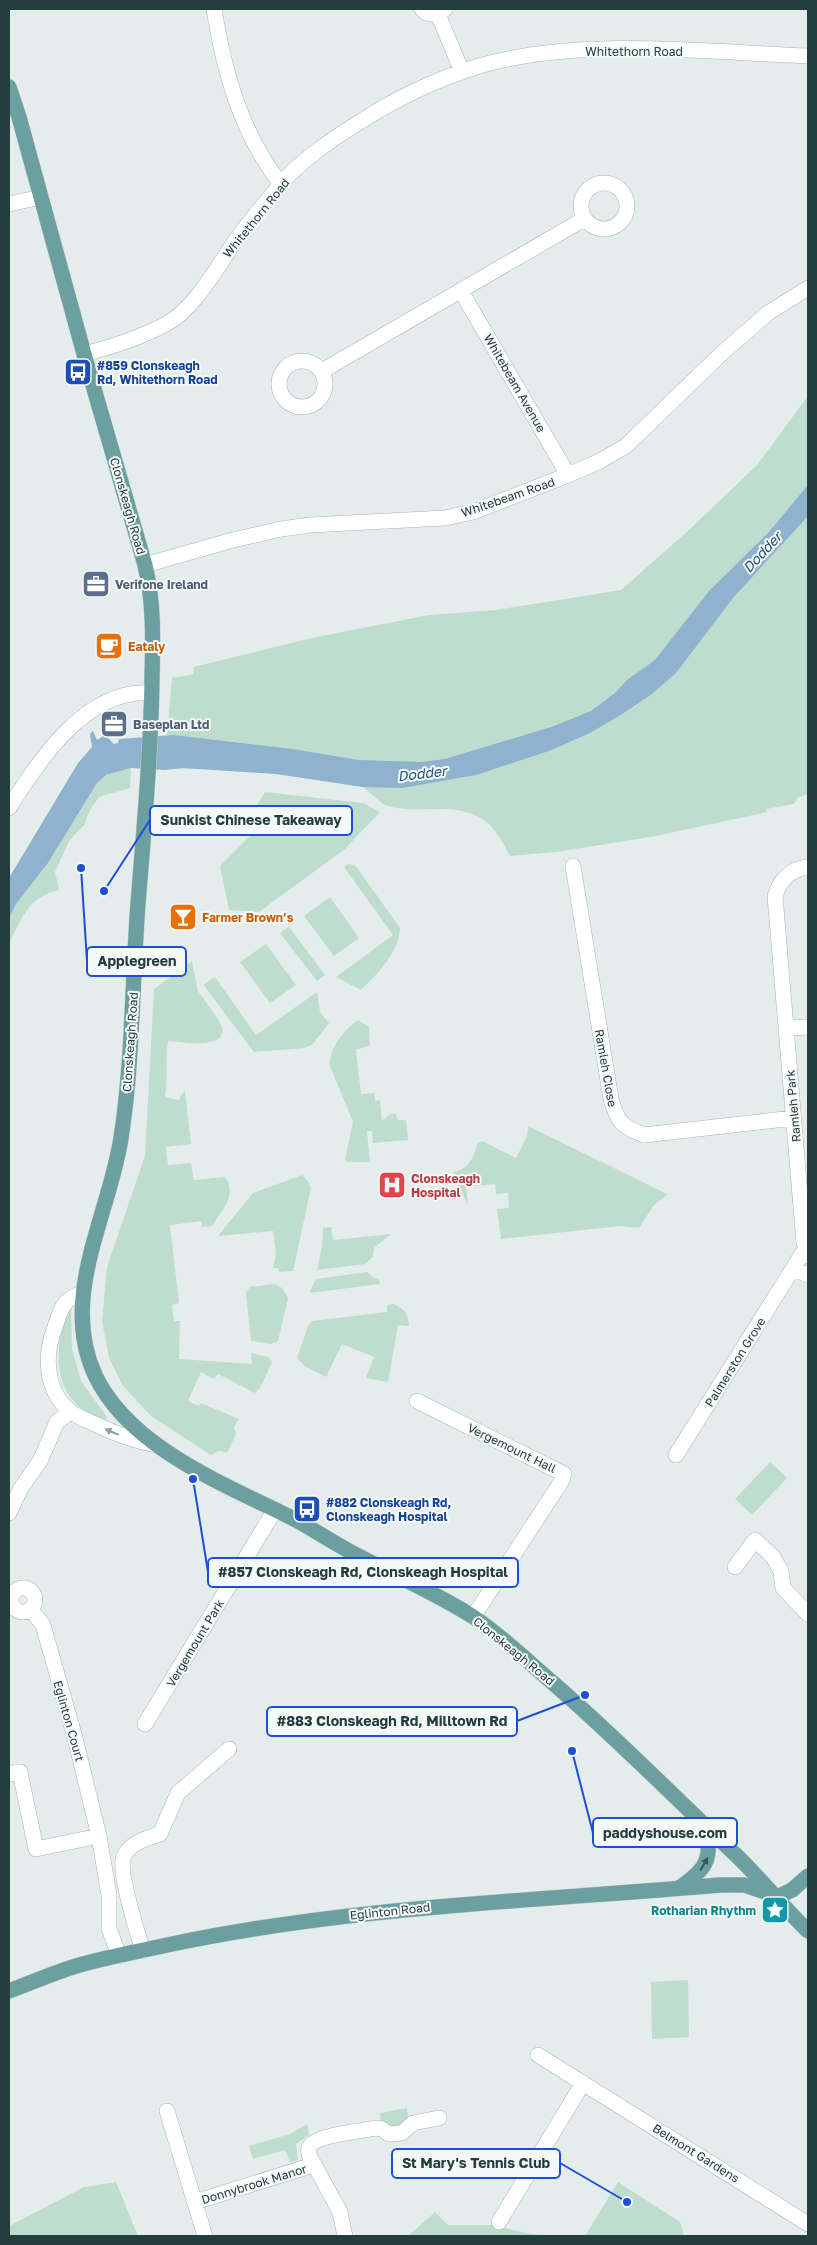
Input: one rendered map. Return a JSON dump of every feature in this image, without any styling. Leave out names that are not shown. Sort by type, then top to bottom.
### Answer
[{"type":"main road","name":"Clonskeagh Road","points":[[9,87],[19,116],[84,354],[150,583],[152,608],[152,733],[122,1136],[106,1204],[88,1262],[82,1293],[82,1322],[86,1346],[94,1372],[107,1396],[125,1418],[156,1445],[198,1470],[349,1551],[414,1583],[473,1617],[580,1706],[668,1788],[707,1830],[777,1897],[808,1931]]},
{"type":"main road","points":[[678,1889],[702,1870],[708,1857],[707,1830]]},
{"type":"main road","points":[[777,1897],[792,1890],[808,1876]]},
{"type":"main road","name":"Eglinton Road","points":[[9,1991],[76,1966],[119,1956],[228,1934],[377,1912],[744,1885],[777,1897]]},
{"type":"street","points":[[214,9],[220,44],[240,113],[258,151],[280,184]]},
{"type":"street","points":[[422,9],[426,13],[442,11],[462,72]]},
{"type":"street","name":"Whitethorn Road","points":[[84,354],[159,327],[176,316],[188,305],[280,184],[330,141],[387,105],[462,72],[535,54],[579,51],[658,49],[808,56]]},
{"type":"street","points":[[9,204],[41,198]]},
{"type":"street","points":[[322,372],[584,219]]},
{"type":"street","name":"Whitebeam Road","points":[[145,565],[233,540],[281,529],[310,525],[445,518],[472,512],[568,475],[598,462],[626,446],[721,354],[771,310],[808,288]]},
{"type":"street","name":"Whitebeam Avenue","points":[[461,291],[568,475]]},
{"type":"street","points":[[9,808],[29,775],[50,749],[96,708],[126,694],[138,691],[152,692]]},
{"type":"street","name":"Ramleh Close","points":[[573,866],[610,1099],[616,1118],[626,1128],[644,1135],[794,1118]]},
{"type":"street","name":"Ramleh Park","points":[[806,1250],[775,896],[779,884],[788,874],[808,867]]},
{"type":"street","points":[[787,1028],[808,1027]]},
{"type":"street","name":"Palmerston Grove","points":[[676,1455],[806,1250]]},
{"type":"street","points":[[794,1270],[808,1275]]},
{"type":"street","name":"Clonskeagh Road","points":[[82,1293],[70,1297],[64,1302],[53,1334],[47,1358],[52,1388],[70,1412],[136,1442],[156,1445]]},
{"type":"street","name":"Vergemount Hall","points":[[416,1401],[564,1474],[561,1482],[473,1617]]},
{"type":"street","points":[[9,1513],[21,1488],[40,1461],[57,1422],[70,1412]]},
{"type":"street","name":"Vergemount Park","points":[[145,1724],[275,1510]]},
{"type":"street","points":[[735,1567],[754,1540],[773,1557],[780,1571],[783,1588],[808,1614]]},
{"type":"street","name":"Eglinton Court","points":[[31,1610],[43,1625],[74,1734],[99,1836],[109,1895],[109,1928],[119,1956]]},
{"type":"street","points":[[143,1951],[124,1878],[121,1862],[124,1854],[139,1842],[160,1834],[178,1793],[229,1749]]},
{"type":"street","points":[[9,1774],[20,1772],[36,1849],[99,1836]]},
{"type":"street","name":"Belmont Gardens","points":[[538,2056],[808,2224]]},
{"type":"street","points":[[498,2222],[583,2083]]},
{"type":"street","name":"Donnybrook Manor","points":[[167,2111],[206,2236]]},
{"type":"street","name":"Donnybrook Manor","points":[[346,2236],[340,2212],[313,2165],[308,2150],[310,2145],[318,2139],[376,2128],[382,2129],[389,2134],[402,2133],[413,2123],[439,2118]]},
{"type":"street","name":"Donnybrook Manor","points":[[195,2202],[313,2165]]},
{"type":"green space","points":[[808,396],[808,794],[797,798],[794,804],[766,809],[767,812],[656,836],[556,852],[510,856],[488,823],[466,812],[388,806],[360,786],[340,782],[234,770],[199,768],[164,770],[172,678],[194,674],[193,667],[312,638],[429,615],[496,610],[621,590],[689,530],[757,465]]},
{"type":"green space","points":[[131,768],[130,788],[99,797],[90,810],[84,825],[69,841],[55,872],[59,890],[48,893],[33,903],[22,917],[9,944],[9,919],[16,904],[48,863],[97,783],[106,775]]},
{"type":"green space","points":[[265,792],[363,803],[380,812],[345,849],[259,912],[229,910],[220,866],[254,832],[251,815]]},
{"type":"green space","points":[[348,864],[354,865],[358,869],[400,928],[396,946],[386,962],[361,990],[336,977],[393,935],[344,867]]},
{"type":"green space","points":[[330,897],[359,938],[334,956],[304,916]]},
{"type":"green space","points":[[289,927],[325,975],[317,981],[280,933]]},
{"type":"green space","points":[[266,944],[296,985],[270,1003],[240,962]]},
{"type":"green space","points":[[192,961],[198,991],[218,1019],[223,1030],[220,1038],[214,1041],[194,1043],[168,1041],[165,1097],[179,1100],[185,1091],[191,1144],[166,1147],[168,1165],[191,1163],[194,1180],[225,1177],[230,1190],[224,1208],[212,1226],[202,1227],[202,1221],[170,1225],[179,1303],[172,1305],[174,1321],[180,1321],[179,1359],[252,1364],[251,1353],[269,1357],[272,1362],[260,1388],[255,1393],[218,1374],[213,1379],[201,1372],[188,1401],[199,1406],[201,1403],[239,1419],[234,1427],[236,1434],[227,1453],[219,1451],[211,1455],[151,1416],[123,1386],[109,1358],[102,1321],[107,1267],[145,1156],[154,989]]},
{"type":"green space","points":[[215,977],[256,1035],[317,992],[320,1012],[329,1023],[312,1045],[304,1048],[254,1052],[205,987],[204,984]]},
{"type":"green space","points":[[358,1020],[369,1027],[370,1045],[356,1050],[361,1094],[374,1093],[375,1101],[380,1100],[382,1121],[390,1114],[396,1114],[398,1120],[406,1120],[408,1140],[373,1143],[372,1131],[367,1131],[370,1162],[347,1162],[345,1159],[353,1122],[330,1066],[330,1059],[338,1040]]},
{"type":"green space","points":[[528,1126],[668,1194],[654,1205],[639,1228],[620,1226],[501,1239],[497,1209],[509,1208],[508,1193],[496,1194],[495,1184],[466,1187],[468,1206],[453,1172],[466,1166],[474,1154],[477,1144],[482,1141],[516,1158],[527,1136]]},
{"type":"green space","points":[[302,1175],[308,1181],[311,1188],[293,1271],[279,1272],[278,1268],[273,1268],[276,1253],[273,1231],[218,1236],[253,1193]]},
{"type":"green space","points":[[331,1227],[333,1240],[391,1234],[374,1248],[373,1257],[365,1264],[317,1270],[322,1246],[323,1228]]},
{"type":"green space","points":[[367,1272],[374,1278],[379,1279],[380,1284],[309,1293],[316,1279]]},
{"type":"green space","points":[[274,1284],[282,1288],[288,1298],[278,1341],[271,1344],[251,1341],[246,1293],[250,1287]]},
{"type":"green space","points":[[393,1304],[405,1312],[409,1326],[398,1325],[388,1382],[366,1378],[374,1357],[342,1344],[326,1377],[306,1367],[297,1358],[308,1326],[312,1321],[387,1312],[387,1305]]},
{"type":"green space","points":[[71,1305],[72,1349],[81,1381],[107,1417],[102,1424],[74,1402],[67,1392],[60,1371],[60,1337]]},
{"type":"green space","points":[[770,1462],[787,1478],[752,1515],[735,1499]]},
{"type":"green space","points":[[688,1980],[689,2037],[652,2039],[651,1982]]},
{"type":"green space","points":[[407,2108],[408,2117],[400,2128],[392,2129],[381,2121],[380,2113]]},
{"type":"green space","points":[[307,2124],[309,2135],[296,2144],[298,2160],[290,2162],[285,2150],[253,2159],[249,2146],[290,2134]]},
{"type":"green space","points":[[116,2182],[138,2236],[9,2236],[9,2226],[84,2187]]},
{"type":"green space","points":[[618,2182],[680,2222],[684,2236],[585,2236]]},
{"type":"green space","points":[[435,2212],[448,2225],[492,2225],[531,2234],[556,2236],[408,2236]]},
{"type":"water","name":"Dodder","points":[[808,485],[808,516],[733,598],[676,673],[652,694],[590,733],[549,751],[476,775],[402,788],[362,787],[277,774],[182,768],[164,770],[131,768],[106,775],[97,783],[48,863],[16,904],[9,919],[9,878],[78,763],[92,747],[90,734],[93,731],[97,740],[105,735],[114,744],[118,743],[119,739],[173,735],[293,749],[359,760],[422,762],[445,759],[554,726],[591,711],[615,693],[627,680],[655,660],[709,591],[769,532]]},
{"type":"place","name":"#859 Clonskeagh Rd, Whitethorn Road","points":[[78,372]]},
{"type":"place","name":"Verifone Ireland","points":[[96,584]]},
{"type":"place","name":"Eataly","points":[[109,646]]},
{"type":"place","name":"Baseplan Ltd","points":[[114,724]]},
{"type":"place","name":"Applegreen","points":[[81,868]]},
{"type":"place","name":"Sunkist Chinese Takeaway","points":[[104,891]]},
{"type":"place","name":"Farmer Brown’s","points":[[183,917]]},
{"type":"place","name":"Clonskeagh Hospital","points":[[392,1185]]},
{"type":"place","name":"#857 Clonskeagh Rd, Clonskeagh Hospital","points":[[193,1479]]},
{"type":"place","name":"#882 Clonskeagh Rd, Clonskeagh Hospital","points":[[307,1509]]},
{"type":"place","name":"#883 Clonskeagh Rd, Milltown Rd","points":[[585,1695]]},
{"type":"place","name":"paddyshouse.com","points":[[572,1751]]},
{"type":"place","name":"Rotharian Rhythm","points":[[775,1910]]},
{"type":"place","name":"St Mary's Tennis Club","points":[[627,2202]]}]
